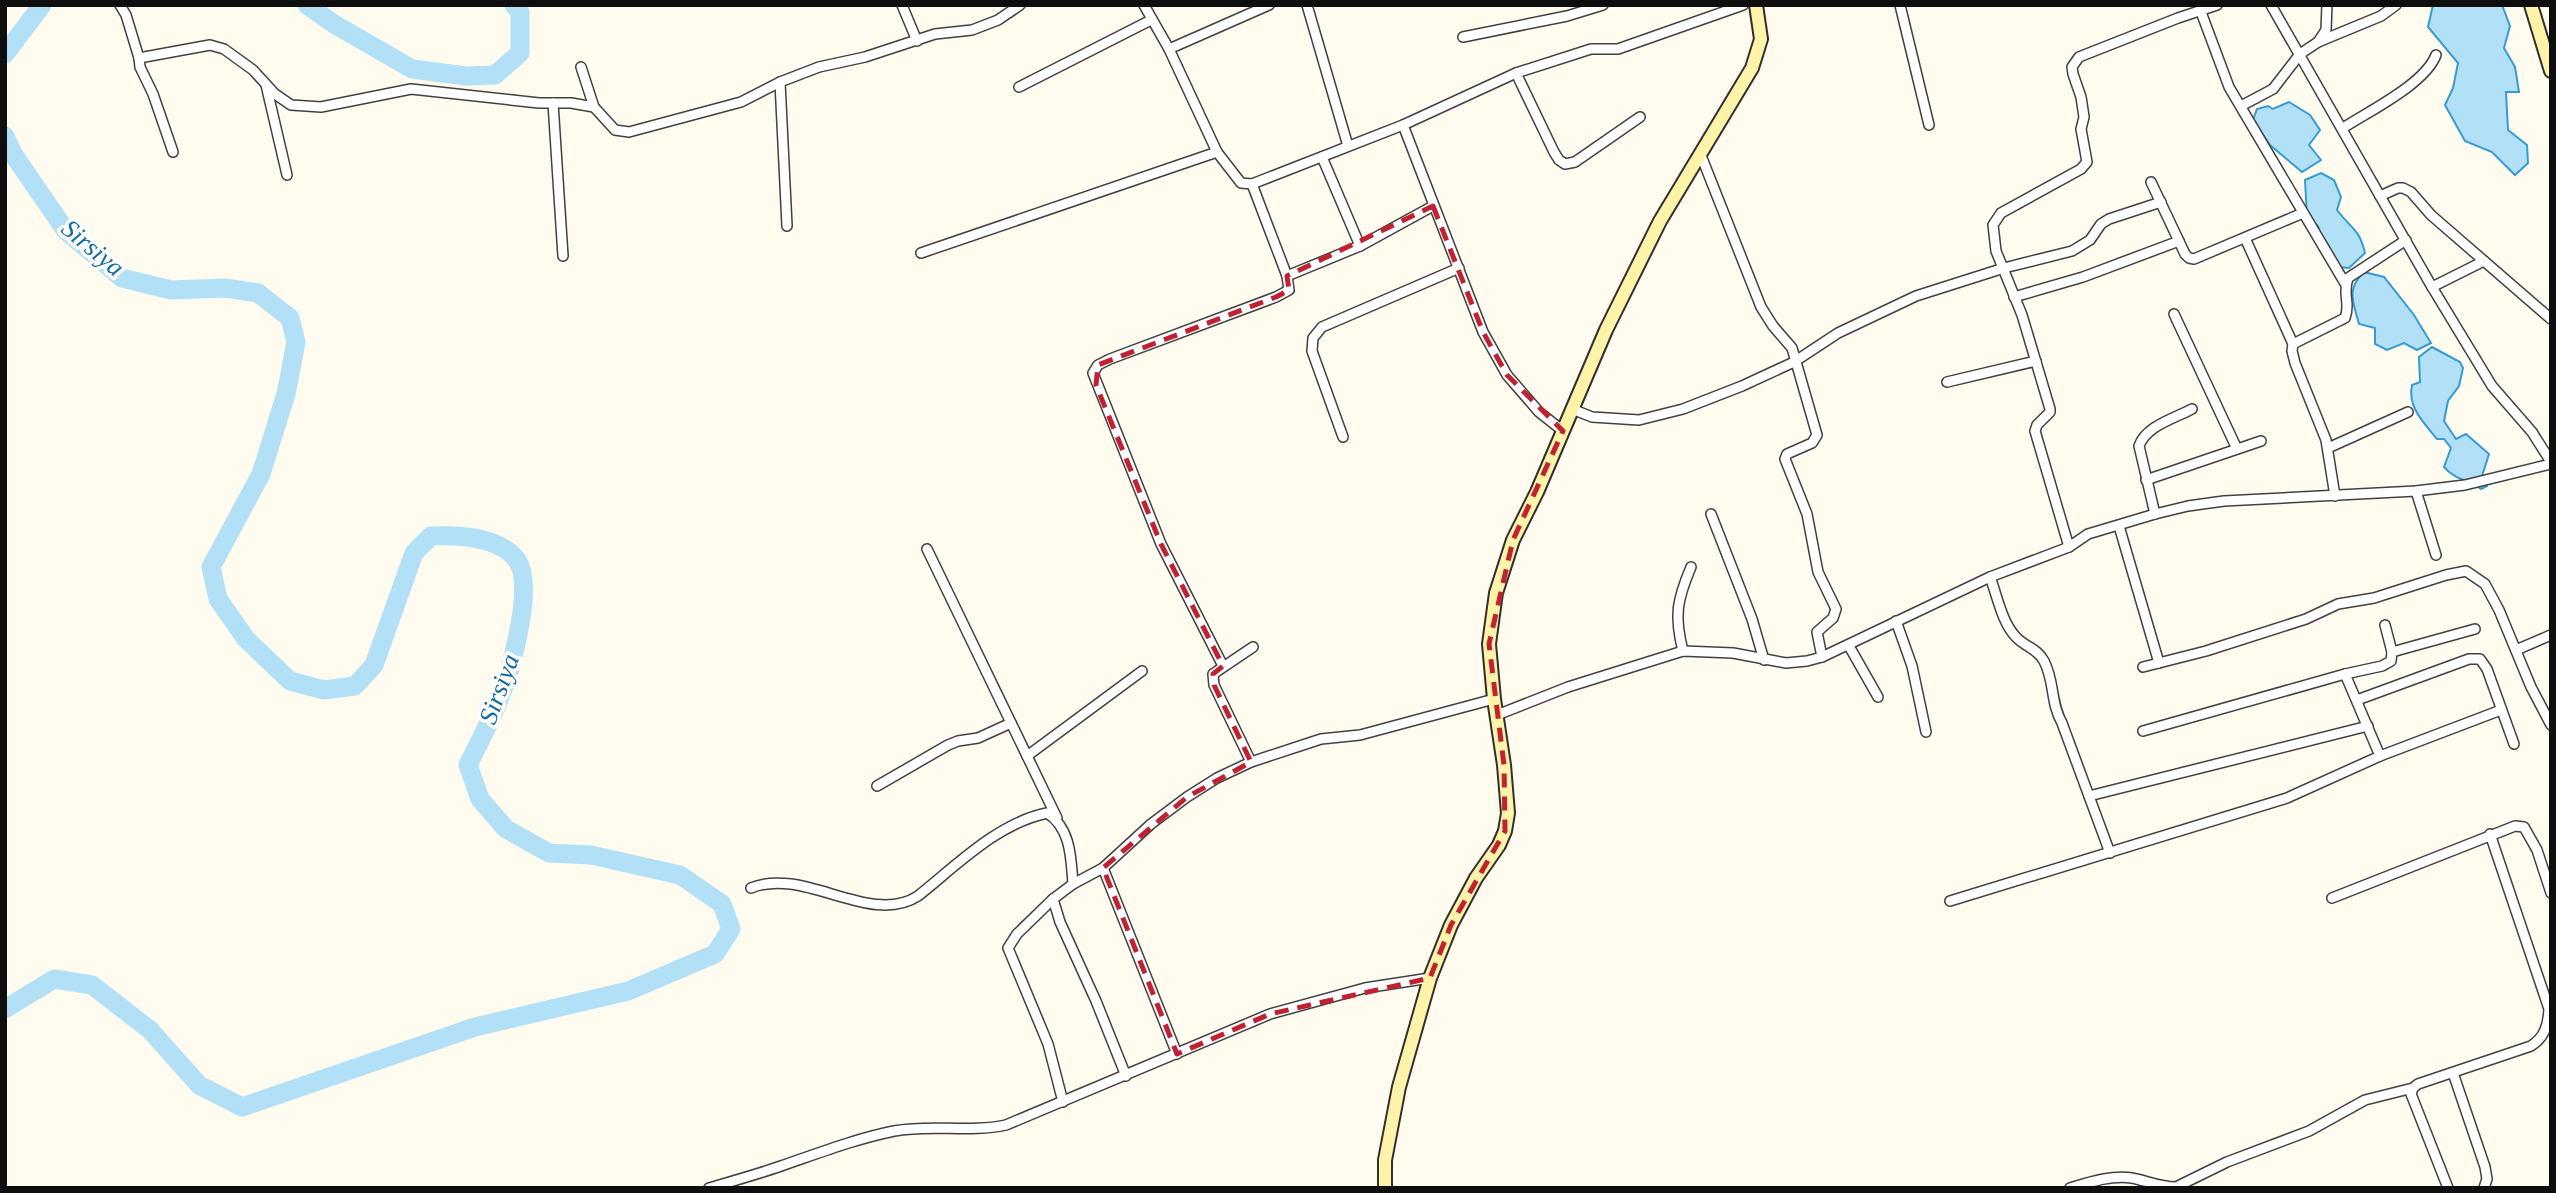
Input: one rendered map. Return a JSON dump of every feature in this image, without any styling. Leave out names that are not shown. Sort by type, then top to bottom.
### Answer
[{"type":"street","points":[[120,5],[126,15],[141,67],[173,152]]},
{"type":"street","points":[[902,5],[917,41]]},
{"type":"street","points":[[581,67],[594,107],[615,130],[629,132],[734,105],[780,82],[819,67],[935,34],[972,30],[998,20],[1020,5]]},
{"type":"street","points":[[1144,5],[1169,49],[1217,152],[1241,183],[1252,184],[1404,125],[1516,74],[1591,49],[1618,49],[1743,5]]},
{"type":"street","points":[[1169,49],[1269,5]]},
{"type":"street","points":[[1307,5],[1348,146]]},
{"type":"street","points":[[1463,37],[1567,16],[1603,5]]},
{"type":"street","points":[[1385,1188],[1385,1160],[1399,1087],[1430,978],[1451,925],[1505,831],[1508,813],[1489,644],[1496,593],[1513,540],[1537,492],[1606,330],[1654,233],[1752,68],[1761,39],[1756,5]]},
{"type":"street","points":[[1900,5],[1930,125]]},
{"type":"street","points":[[2069,547],[2035,431],[2037,425],[2050,412],[2022,315],[1993,239],[1993,225],[1997,217],[2081,169],[2087,162],[2081,129],[2084,117],[2081,97],[2073,74],[2074,62],[2079,57],[2217,5]]},
{"type":"street","points":[[1497,715],[1568,687],[1683,651],[1733,653],[1786,663],[1822,657],[1990,577],[2069,547],[2088,534],[2155,514],[2224,501],[2416,491],[2465,485],[2551,463],[2532,432],[2492,386],[2432,287],[2272,5]]},
{"type":"street","points":[[2318,42],[2326,30],[2327,5]]},
{"type":"street","points":[[2241,106],[2273,89],[2300,54],[2318,42],[2381,16],[2396,5]]},
{"type":"street","points":[[2531,5],[2551,71]]},
{"type":"street","points":[[2201,12],[2230,86],[2346,285]]},
{"type":"street","points":[[1019,87],[1151,20]]},
{"type":"street","points":[[139,58],[210,45],[224,49],[253,70],[291,105],[321,107],[411,89],[594,107]]},
{"type":"street","points":[[2343,128],[2416,80],[2433,63],[2436,55]]},
{"type":"street","points":[[1516,74],[1554,152],[1565,164],[1575,162],[1640,117]]},
{"type":"street","points":[[780,82],[787,226]]},
{"type":"street","points":[[266,84],[286,175]]},
{"type":"street","points":[[553,103],[563,256]]},
{"type":"street","points":[[1404,125],[1483,332],[1507,375],[1539,412],[1563,431]]},
{"type":"street","points":[[921,253],[1217,152]]},
{"type":"street","points":[[1700,153],[1761,307],[1792,348],[1818,435],[1812,443],[1787,454],[1786,459],[1807,514],[1818,572],[1836,609],[1833,618],[1817,632],[1822,657]]},
{"type":"street","points":[[1322,157],[1360,246]]},
{"type":"street","points":[[2151,181],[2185,254],[2194,260],[2302,213]]},
{"type":"street","points":[[1223,666],[1161,544],[1093,373],[1098,365],[1110,359],[1276,297],[1289,289],[1287,276],[1252,184]]},
{"type":"street","points":[[2380,196],[2398,188],[2411,192],[2431,215],[2551,319]]},
{"type":"street","points":[[1572,409],[1592,417],[1639,419],[1659,416],[1742,386],[1794,362],[1838,333],[1916,296],[2004,268],[2072,251],[2090,240],[2101,224],[2109,219],[2161,202]]},
{"type":"street","points":[[1287,276],[1360,246],[1433,206]]},
{"type":"street","points":[[2245,238],[2293,344],[2295,363],[2328,448],[2335,496]]},
{"type":"street","points":[[2293,344],[2345,318],[2349,309],[2344,290],[2348,278],[2406,240]]},
{"type":"street","points":[[2014,297],[2082,278],[2179,241]]},
{"type":"street","points":[[2432,287],[2484,261]]},
{"type":"street","points":[[1343,437],[1312,351],[1313,338],[1322,327],[1459,268]]},
{"type":"street","points":[[2174,314],[2236,449]]},
{"type":"street","points":[[1947,382],[2036,361]]},
{"type":"street","points":[[2155,514],[2139,446],[2142,437],[2192,410]]},
{"type":"street","points":[[2328,448],[2408,412]]},
{"type":"street","points":[[2146,480],[2262,441]]},
{"type":"street","points":[[2416,491],[2436,555]]},
{"type":"street","points":[[1711,513],[1752,619],[1764,660]]},
{"type":"street","points":[[2119,526],[2159,663]]},
{"type":"street","points":[[927,550],[1058,819],[1070,852],[1073,884]]},
{"type":"street","points":[[1683,651],[1676,608],[1691,568]]},
{"type":"street","points":[[2143,667],[2206,651],[2305,619],[2338,604],[2374,598],[2466,571],[2485,584],[2551,725]]},
{"type":"street","points":[[1990,577],[2011,631],[2037,651],[2049,672],[2053,706],[2062,723],[2110,853]]},
{"type":"street","points":[[1896,621],[1912,666],[1926,732]]},
{"type":"street","points":[[2143,731],[2382,666],[2391,661],[2392,652],[2385,625]]},
{"type":"street","points":[[2392,652],[2475,629]]},
{"type":"street","points":[[2516,650],[2551,635]]},
{"type":"street","points":[[1849,646],[1878,697]]},
{"type":"street","points":[[1251,762],[1214,685],[1213,674],[1252,647]]},
{"type":"street","points":[[2357,701],[2469,659],[2480,659],[2487,668],[2514,744]]},
{"type":"street","points":[[1027,756],[1142,671]]},
{"type":"street","points":[[2345,674],[2380,756]]},
{"type":"street","points":[[1063,1102],[1048,1044],[1008,948],[1017,934],[1053,899],[1073,884],[1103,868],[1151,824],[1187,797],[1217,778],[1251,762],[1321,739],[1360,735],[1494,699]]},
{"type":"street","points":[[1950,901],[2287,798],[2380,756],[2501,710]]},
{"type":"street","points":[[877,786],[948,745],[978,738],[1011,723]]},
{"type":"street","points":[[2089,796],[2368,726]]},
{"type":"street","points":[[751,888],[765,882],[786,883],[891,906],[909,902],[1017,822],[1047,813],[1058,819]]},
{"type":"street","points":[[2332,898],[2515,825],[2524,827],[2537,850],[2551,893]]},
{"type":"street","points":[[2070,1188],[2116,1178],[2176,1187],[2227,1162],[2309,1131],[2365,1100],[2413,1088],[2531,1046],[2543,1036],[2549,1025],[2549,1009],[2490,834]]},
{"type":"street","points":[[1103,868],[1177,1054]]},
{"type":"street","points":[[1053,899],[1060,922],[1126,1076]]},
{"type":"street","points":[[709,1188],[860,1138],[917,1128],[983,1130],[1006,1125],[1270,1014],[1365,988],[1430,978]]},
{"type":"street","points":[[2453,1073],[2485,1167],[2487,1179],[2484,1188]]},
{"type":"street","points":[[2413,1088],[2411,1094],[2448,1188]]},
{"type":"highlighted area","points":[[1433,206],[1483,332],[1507,375],[1563,431],[1513,540],[1489,644],[1504,765],[1505,831],[1451,925],[1430,978],[1270,1014],[1177,1054],[1103,868],[1187,797],[1251,762],[1214,685],[1213,674],[1223,666],[1161,544],[1096,385],[1098,365],[1276,297],[1289,290],[1287,276]]},
{"type":"water","points":[[2433,5],[2502,5],[2510,26],[2504,48],[2515,67],[2519,92],[2506,92],[2508,130],[2527,145],[2528,163],[2515,175],[2492,152],[2465,141],[2445,105],[2453,88],[2458,63],[2428,27]]},
{"type":"water","points":[[2289,102],[2310,115],[2320,130],[2309,145],[2321,160],[2302,172],[2270,145],[2253,120],[2257,109],[2268,106],[2273,109]]},
{"type":"water","points":[[2321,173],[2334,180],[2341,197],[2337,210],[2363,245],[2365,253],[2349,268],[2329,266],[2318,226],[2307,217],[2305,180]]},
{"type":"water","points":[[2364,272],[2384,277],[2414,315],[2431,343],[2417,350],[2404,343],[2387,350],[2375,344],[2375,328],[2359,324],[2353,302],[2355,284]]},
{"type":"water","points":[[2432,347],[2460,362],[2463,368],[2459,386],[2448,401],[2444,421],[2456,439],[2466,434],[2489,454],[2482,476],[2487,486],[2481,489],[2444,467],[2451,448],[2444,439],[2437,439],[2414,408],[2411,393],[2412,385],[2420,382],[2419,357]]},
{"type":"waterway","name":"Sirsiya","points":[[5,54],[42,5]]},
{"type":"waterway","name":"Sirsiya","points":[[307,5],[334,24],[412,69],[466,76],[495,75],[520,53],[520,12],[514,5]]},
{"type":"waterway","name":"Sirsiya","points":[[5,136],[13,154],[66,231],[122,278],[171,290],[225,288],[258,293],[290,318],[296,342],[286,394],[261,474],[211,567],[218,599],[246,639],[290,681],[324,690],[355,686],[374,665],[414,553],[431,536],[465,537],[500,546],[517,560],[522,572],[522,607],[505,684],[468,765],[480,799],[506,829],[549,853],[591,855],[680,875],[722,904],[731,929],[715,954],[628,991],[475,1027],[242,1107],[199,1085],[150,1030],[92,985],[54,979],[5,1009]]}]
